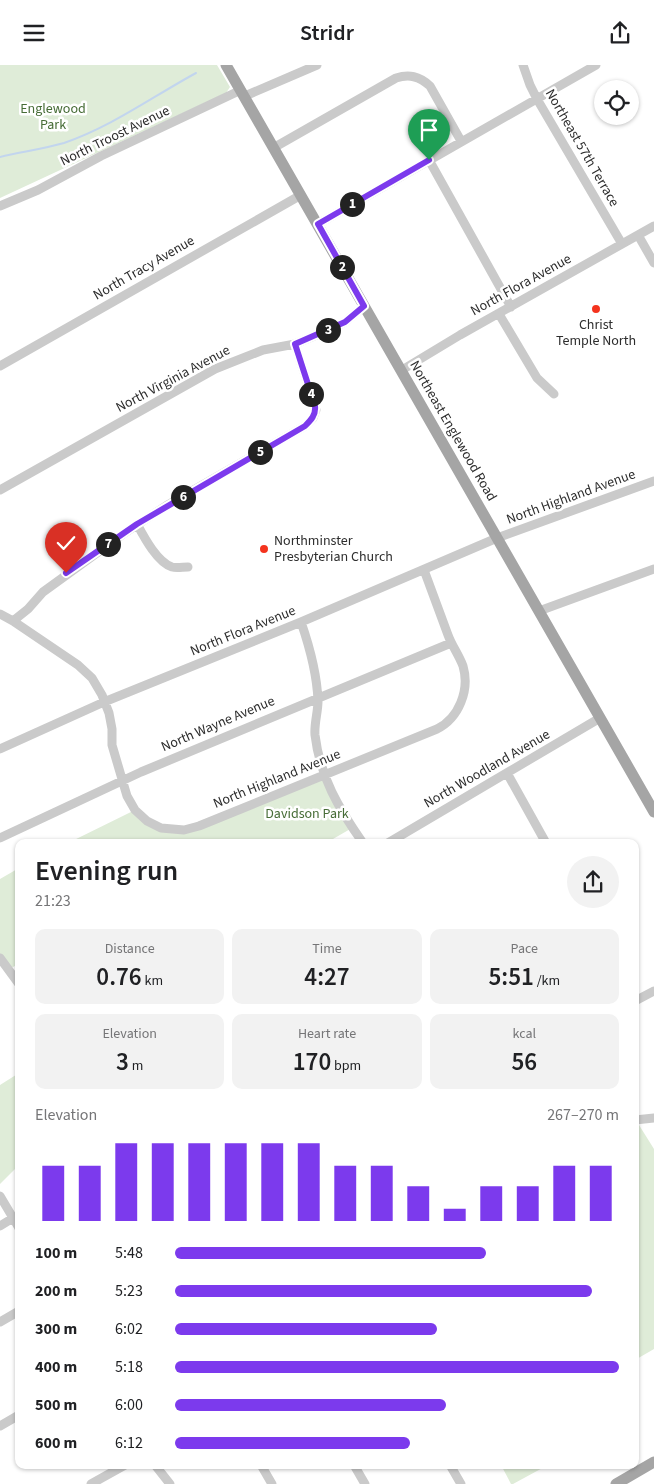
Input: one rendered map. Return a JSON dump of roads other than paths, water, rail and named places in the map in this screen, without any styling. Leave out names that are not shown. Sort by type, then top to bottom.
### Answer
[{"type":"main road","name":"Northeast Englewood Road","points":[[226,65],[275,147],[654,812]]},
{"type":"main road","points":[[616,1484],[654,1462]]},
{"type":"street","name":"North Troost Avenue","points":[[0,206],[38,190],[101,156],[243,93],[318,65]]},
{"type":"street","name":"Northeast 57th Terrace","points":[[523,65],[537,99],[622,244]]},
{"type":"street","points":[[318,224],[596,65]]},
{"type":"street","points":[[275,147],[396,79],[410,75],[418,77],[430,85],[461,141]]},
{"type":"street","points":[[429,160],[511,307]]},
{"type":"street","name":"North Tracy Avenue","points":[[0,366],[301,195]]},
{"type":"street","name":"North Flora Avenue","points":[[402,370],[654,225]]},
{"type":"street","points":[[638,235],[654,263]]},
{"type":"street","name":"North Virginia Avenue","points":[[0,490],[215,369],[263,350],[295,344],[345,322],[364,306]]},
{"type":"street","points":[[500,314],[537,379],[554,394]]},
{"type":"street","points":[[13,621],[66,573],[137,524],[305,426],[314,415],[315,406],[295,344]]},
{"type":"street","name":"North Highland Avenue","points":[[497,538],[654,481]]},
{"type":"street","points":[[137,524],[150,547],[160,558],[171,567],[188,567]]},
{"type":"street","name":"North Flora Avenue","points":[[0,749],[104,702],[301,622],[497,538]]},
{"type":"street","points":[[539,611],[654,569]]},
{"type":"street","points":[[424,570],[451,643]]},
{"type":"street","name":"North Highland Avenue","points":[[0,614],[84,670],[98,688],[111,721],[112,745],[130,803],[140,816],[161,828],[176,830],[199,826],[437,729],[448,722],[456,712],[464,693],[465,678],[462,665],[451,643]]},
{"type":"street","points":[[301,622],[312,652],[318,697],[315,734],[325,775],[338,805],[360,839]]},
{"type":"street","name":"North Wayne Avenue","points":[[0,838],[124,780],[318,697],[451,643]]},
{"type":"street","name":"North Woodland Avenue","points":[[395,839],[600,718]]},
{"type":"street","points":[[507,773],[544,839]]},
{"type":"street","points":[[0,958],[15,979]]},
{"type":"street","points":[[639,998],[654,991]]},
{"type":"street","points":[[639,1120],[654,1118]]},
{"type":"street","points":[[0,1196],[15,1221]]},
{"type":"street","points":[[0,1226],[13,1218]]},
{"type":"street","points":[[0,1322],[15,1313]]},
{"type":"street","points":[[0,1426],[15,1417]]},
{"type":"street","points":[[91,1484],[118,1469]]},
{"type":"street","points":[[158,1469],[170,1484]]},
{"type":"street","points":[[263,1469],[272,1484]]},
{"type":"street","points":[[356,1469],[365,1484]]},
{"type":"street","points":[[452,1469],[461,1484]]},
{"type":"waterway","points":[[0,157],[64,143],[98,129],[196,73]]},
{"type":"place","name":"Christ Temple North","points":[[596,309]]},
{"type":"place","name":"Northminster Presbyterian Church","points":[[264,549]]},
{"type":"park label","name":"Englewood Park","points":[[53,117]]},
{"type":"park label","name":"Davidson Park","points":[[307,814]]}]
